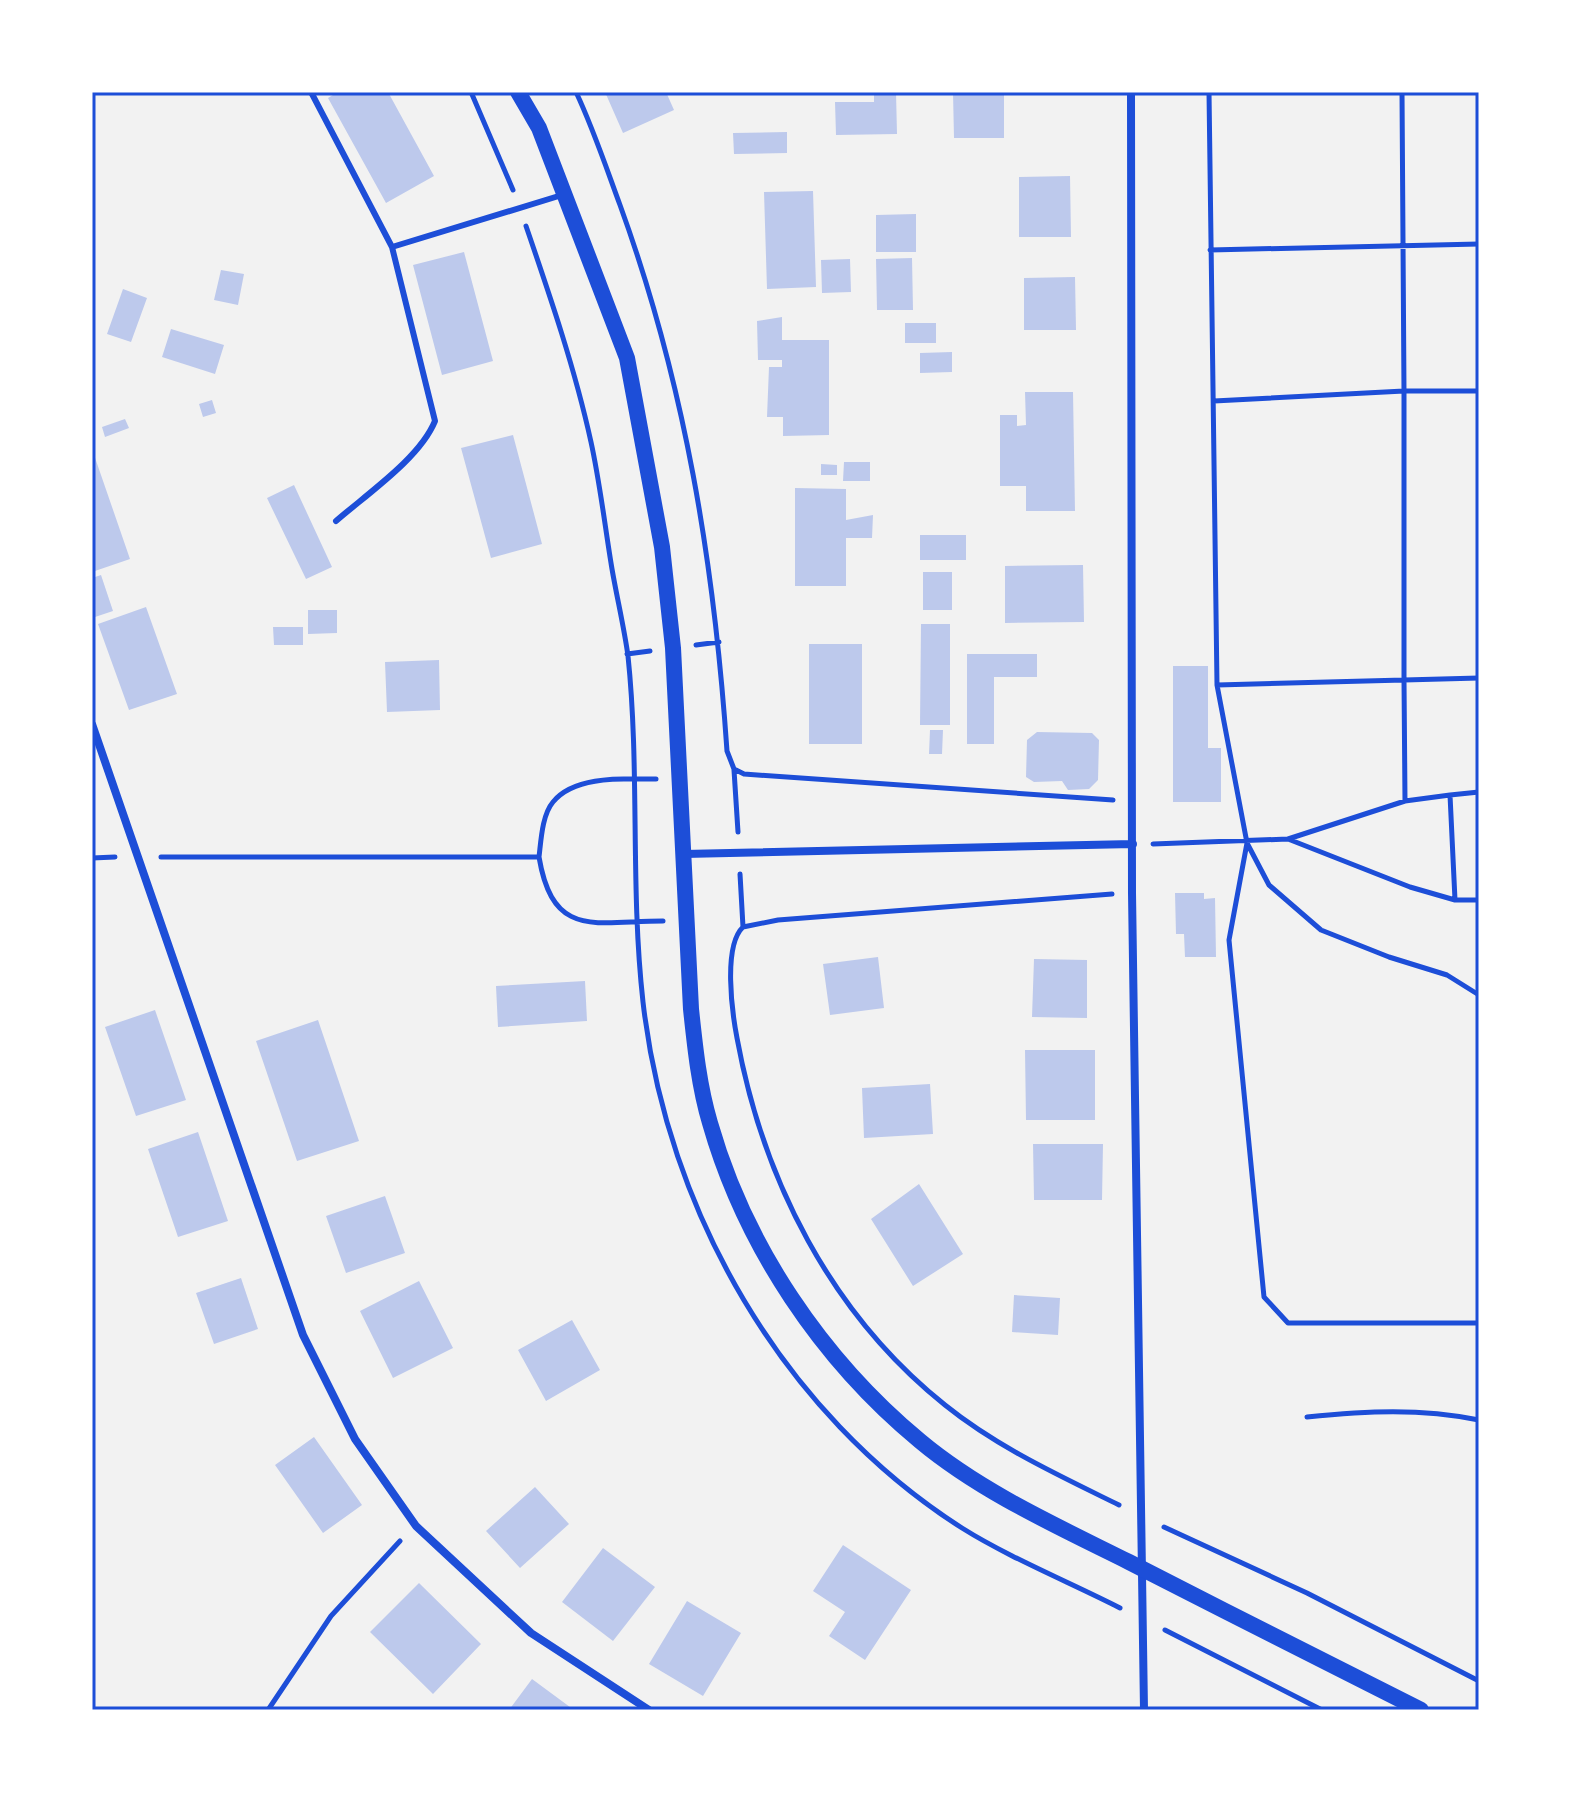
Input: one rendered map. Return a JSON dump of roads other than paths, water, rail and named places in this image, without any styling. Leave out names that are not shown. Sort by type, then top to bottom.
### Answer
[{"type":"main road","points":[[518,92],[539,128],[627,358],[659,532],[673,648],[691,1009],[710,1123],[735,1190],[774,1272],[820,1337],[868,1393],[921,1442],[984,1485],[1421,1710]]},
{"type":"street","points":[[1131,92],[1132,893],[1144,1710]]},
{"type":"street","points":[[92,724],[303,1335],[355,1439],[416,1526],[531,1633],[649,1710]]},
{"type":"street","points":[[684,854],[1133,844]]},
{"type":"lane","points":[[311,92],[392,247],[436,410],[431,432],[393,472],[336,521]]},
{"type":"lane","points":[[392,247],[564,194]]}]
